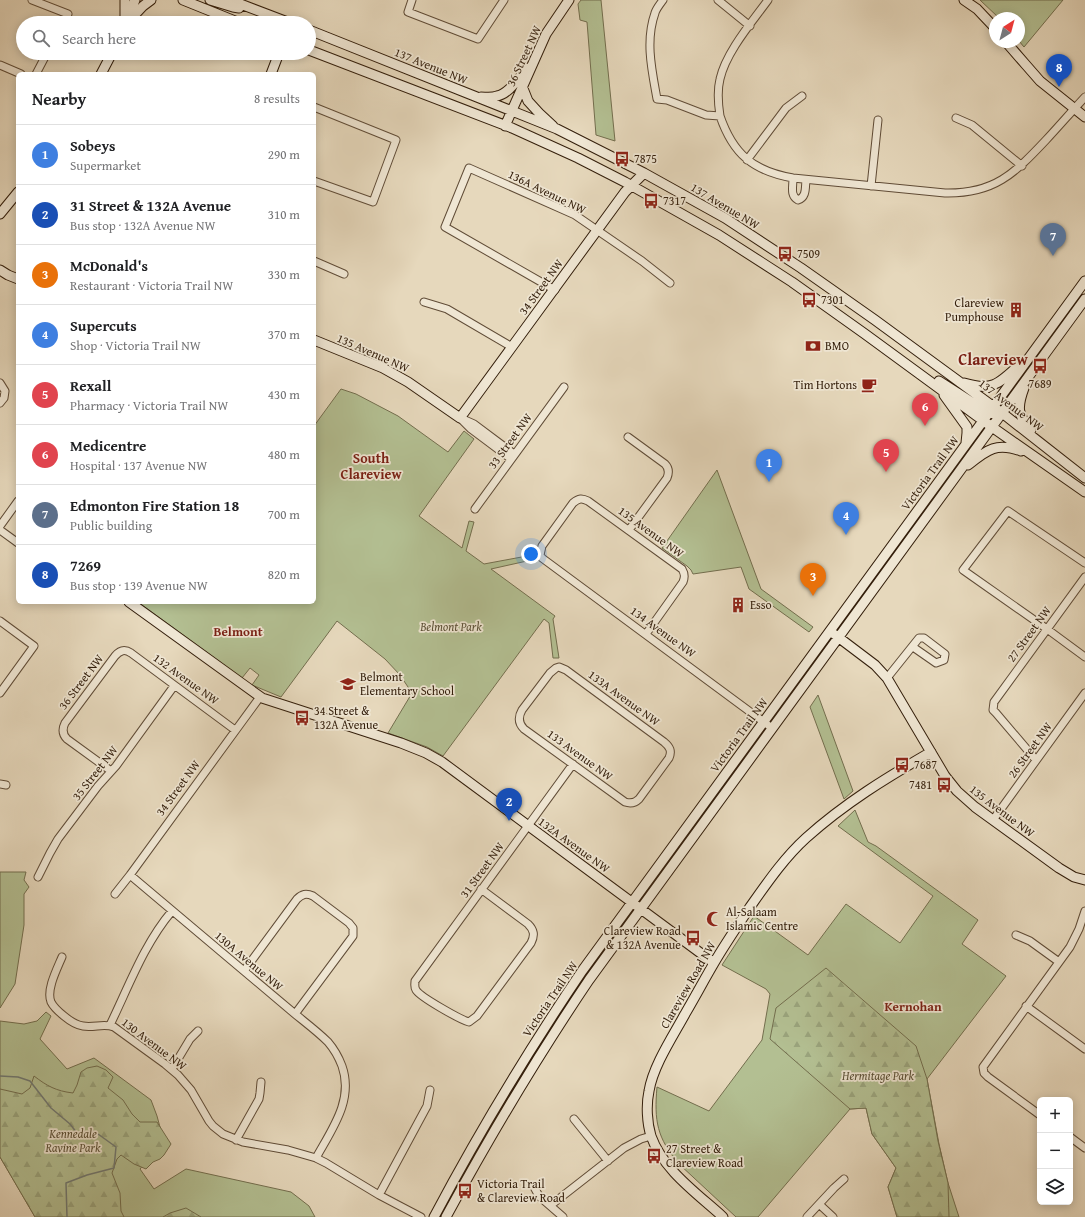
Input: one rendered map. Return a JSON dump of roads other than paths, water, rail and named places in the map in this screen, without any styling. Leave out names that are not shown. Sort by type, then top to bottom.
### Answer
[{"type":"main road","points":[[125,0],[126,16]]},
{"type":"main road","points":[[129,16],[135,0]]},
{"type":"main road","points":[[133,16],[151,0]]},
{"type":"main road","points":[[183,0],[223,16]]},
{"type":"main road","points":[[210,0],[233,8],[247,7]]},
{"type":"main road","points":[[230,0],[271,16]]},
{"type":"main road","name":"36 Street NW","points":[[505,126],[546,34],[569,0]]},
{"type":"main road","points":[[964,0],[977,9],[989,22]]},
{"type":"main road","name":"137 Avenue NW","points":[[316,33],[557,129],[644,173],[725,218],[801,268],[875,320],[957,381],[991,410],[1002,413],[1085,478]]},
{"type":"main road","points":[[1011,48],[1037,77],[1085,117]]},
{"type":"main road","points":[[316,53],[505,126],[578,158],[630,185],[719,235],[780,274],[983,421],[1085,492]]},
{"type":"main road","points":[[102,72],[108,60]]},
{"type":"main road","points":[[272,72],[276,60]]},
{"type":"main road","points":[[477,98],[496,97],[502,94],[512,87],[519,77],[532,64]]},
{"type":"main road","points":[[522,86],[528,101],[557,129]]},
{"type":"main road","name":"34 Street NW","points":[[460,418],[598,231],[630,185],[644,173]]},
{"type":"main road","points":[[0,214],[16,194]]},
{"type":"main road","points":[[0,270],[16,278]]},
{"type":"main road","name":"Victoria Trail NW","points":[[434,1217],[465,1158],[538,1038],[582,971],[1085,281]]},
{"type":"main road","name":"Victoria Trail NW","points":[[446,1217],[479,1157],[546,1044],[589,980],[1085,299]]},
{"type":"main road","name":"135 Avenue NW","points":[[316,341],[383,368],[408,382],[460,418]]},
{"type":"main road","points":[[884,348],[991,410]]},
{"type":"main road","points":[[957,381],[975,386],[986,387],[993,385],[1004,379],[1032,353]]},
{"type":"main road","points":[[1028,377],[1019,401],[1020,415],[1024,423],[1048,448]]},
{"type":"main road","points":[[939,388],[967,427],[968,434],[966,444]]},
{"type":"main road","points":[[959,472],[982,454],[999,446],[1011,447],[1030,454]]},
{"type":"main road","points":[[132,604],[260,697]]},
{"type":"main road","name":"135 Avenue NW","points":[[830,631],[875,665],[887,678],[945,776],[957,791],[975,807],[1067,873],[1085,880]]},
{"type":"main road","name":"132A Avenue NW","points":[[260,697],[426,753],[448,766],[714,963]]},
{"type":"main road","name":"Clareview Road NW","points":[[724,1217],[671,1169],[659,1154],[651,1136],[648,1119],[649,1090],[661,1058],[714,963],[764,887],[784,862],[805,839],[852,800],[931,752]]},
{"type":"street","points":[[32,0],[68,14],[67,16]]},
{"type":"street","points":[[412,0],[408,12],[478,39],[504,0]]},
{"type":"street","points":[[663,0],[655,12],[651,31],[650,53],[657,99],[667,100],[706,115],[720,116]]},
{"type":"street","points":[[718,0],[750,26]]},
{"type":"street","points":[[768,0],[729,56],[722,70],[718,91],[720,116],[736,149],[747,160],[773,174],[806,180],[945,194],[979,190],[995,184],[1022,166],[1085,97]]},
{"type":"street","points":[[37,72],[43,60]]},
{"type":"street","points":[[0,65],[16,72]]},
{"type":"street","points":[[747,160],[786,108],[802,96]]},
{"type":"street","points":[[316,108],[396,140],[373,202],[316,182]]},
{"type":"street","points":[[956,118],[972,125],[1022,166]]},
{"type":"street","points":[[872,186],[878,120]]},
{"type":"street","name":"136A Avenue NW","points":[[554,290],[445,227],[469,168],[575,215],[642,261],[670,283]]},
{"type":"street","points":[[793,178],[792,194],[794,198],[798,200],[801,200],[804,196],[806,180]]},
{"type":"street","points":[[316,262],[344,274]]},
{"type":"street","points":[[424,302],[447,309],[512,348]]},
{"type":"street","points":[[0,383],[5,391],[4,398],[0,403]]},
{"type":"street","name":"33 Street NW","points":[[475,509],[564,387]]},
{"type":"street","name":"135 Avenue NW","points":[[460,418],[474,424],[513,456]]},
{"type":"street","points":[[628,437],[663,462],[668,468],[667,478],[629,530]]},
{"type":"street","name":"135 Avenue NW","points":[[540,555],[542,546],[573,503],[581,498],[588,501],[682,569],[685,575],[683,582],[646,634]]},
{"type":"street","points":[[0,526],[16,504]]},
{"type":"street","points":[[1085,563],[1008,511],[963,570],[1085,657]]},
{"type":"street","points":[[0,530],[16,542]]},
{"type":"street","name":"134 Avenue NW","points":[[540,555],[546,562],[772,728]]},
{"type":"street","name":"27 Street NW","points":[[1036,760],[996,713],[993,706],[995,700],[1085,576]]},
{"type":"street","points":[[0,621],[34,646],[0,693]]},
{"type":"street","points":[[887,678],[913,646]]},
{"type":"street","name":"132 Avenue NW","points":[[123,650],[131,653],[235,730]]},
{"type":"street","name":"36 Street NW","points":[[111,771],[67,739],[62,732],[65,723],[117,653],[123,650]]},
{"type":"street","name":"133A Avenue NW","points":[[519,720],[522,710],[550,673],[559,667],[566,670],[664,742],[669,747],[671,752],[669,758],[639,799],[635,803],[631,804]]},
{"type":"street","name":"35 Street NW","points":[[38,877],[58,839],[174,686]]},
{"type":"street","name":"26 Street NW","points":[[993,820],[1085,693]]},
{"type":"street","name":"34 Street NW","points":[[115,894],[260,697]]},
{"type":"street","name":"133 Avenue NW","points":[[519,720],[524,729],[625,802],[631,804]]},
{"type":"street","name":"31 Street NW","points":[[481,889],[528,924],[534,932],[531,943],[477,1016],[469,1022],[458,1018],[417,991],[415,985],[416,978],[481,889],[528,826],[573,764]]},
{"type":"street","name":"130A Avenue NW","points":[[130,875],[295,1014],[328,1043],[337,1055],[344,1073],[346,1090],[344,1104],[316,1158]]},
{"type":"street","points":[[244,971],[297,899],[304,894],[312,896],[352,925],[354,930],[353,936],[295,1014]]},
{"type":"street","points":[[110,1025],[147,946],[158,928],[172,911]]},
{"type":"street","points":[[1037,1114],[984,1074],[983,1068],[985,1062],[1059,962],[1076,936],[1085,911]]},
{"type":"street","points":[[1016,934],[1030,941],[1059,962]]},
{"type":"street","name":"130 Avenue NW","points":[[62,957],[53,978],[50,994],[52,1004],[55,1008],[70,1021],[81,1026],[90,1027],[110,1025],[118,1029],[172,1069],[191,1090],[213,1126],[223,1134],[236,1140],[288,1150],[316,1158],[379,1195],[421,1217]]},
{"type":"street","points":[[1026,1006],[1085,1049]]},
{"type":"street","points":[[172,1069],[190,1039],[198,1031]]},
{"type":"street","points":[[236,1140],[258,1099],[261,1082]]},
{"type":"street","points":[[379,1195],[428,1106],[430,1090]]},
{"type":"street","points":[[574,1119],[608,1161]]},
{"type":"street","points":[[551,1205],[632,1144],[651,1136]]},
{"type":"street","points":[[1073,1139],[1085,1148]]},
{"type":"street","points":[[807,1217],[844,1179]]},
{"type":"street","points":[[534,1187],[539,1196],[551,1205],[562,1217]]},
{"type":"street","points":[[819,1204],[833,1217]]},
{"type":"waterway","points":[[0,1076],[18,1077],[30,1081],[51,1108],[70,1124],[80,1137],[98,1134],[116,1147],[114,1168],[87,1175],[66,1183],[67,1217]]},
{"type":"place","name":"7269","points":[[1059,87]]},
{"type":"place","name":"7875","points":[[622,159]]},
{"type":"place","name":"7317","points":[[651,201]]},
{"type":"place","name":"7509","points":[[785,254]]},
{"type":"place","name":"Edmonton Fire Station 18","points":[[1053,256]]},
{"type":"place","name":"7301","points":[[809,300]]},
{"type":"place","name":"Clareview Pumphouse","points":[[1016,310]]},
{"type":"place","name":"BMO","points":[[813,346]]},
{"type":"place","name":"7689","points":[[1040,366]]},
{"type":"place","name":"Tim Hortons","points":[[869,385]]},
{"type":"place","name":"Medicentre","points":[[925,426]]},
{"type":"place","name":"Rexall","points":[[886,472]]},
{"type":"place","name":"Sobeys","points":[[769,482]]},
{"type":"place","name":"Supercuts","points":[[846,535]]},
{"type":"place","name":"McDonald's","points":[[813,596]]},
{"type":"place","name":"Esso","points":[[738,605]]},
{"type":"place","name":"Belmont Elementary School","points":[[348,684]]},
{"type":"place","name":"34 Street & 132A Avenue","points":[[302,718]]},
{"type":"place","name":"7687","points":[[902,765]]},
{"type":"place","name":"7481","points":[[944,785]]},
{"type":"place","name":"31 Street & 132A Avenue","points":[[509,821]]},
{"type":"place","name":"Al-Salaam Islamic Centre","points":[[714,919]]},
{"type":"place","name":"Clareview Road & 132A Avenue","points":[[693,938]]},
{"type":"place","name":"27 Street & Clareview Road","points":[[654,1156]]},
{"type":"place","name":"Victoria Trail & Clareview Road","points":[[465,1191]]},
{"type":"district","name":"Clareview","points":[[993,359]]},
{"type":"district","name":"South Clareview","points":[[371,466]]},
{"type":"district","name":"Belmont","points":[[238,631]]},
{"type":"district","name":"Kernohan","points":[[913,1006]]},
{"type":"park label","name":"Belmont Park","points":[[451,627]]},
{"type":"park label","name":"Hermitage Park","points":[[878,1076]]},
{"type":"park label","name":"Kennedale Ravine Park","points":[[73,1141]]}]
